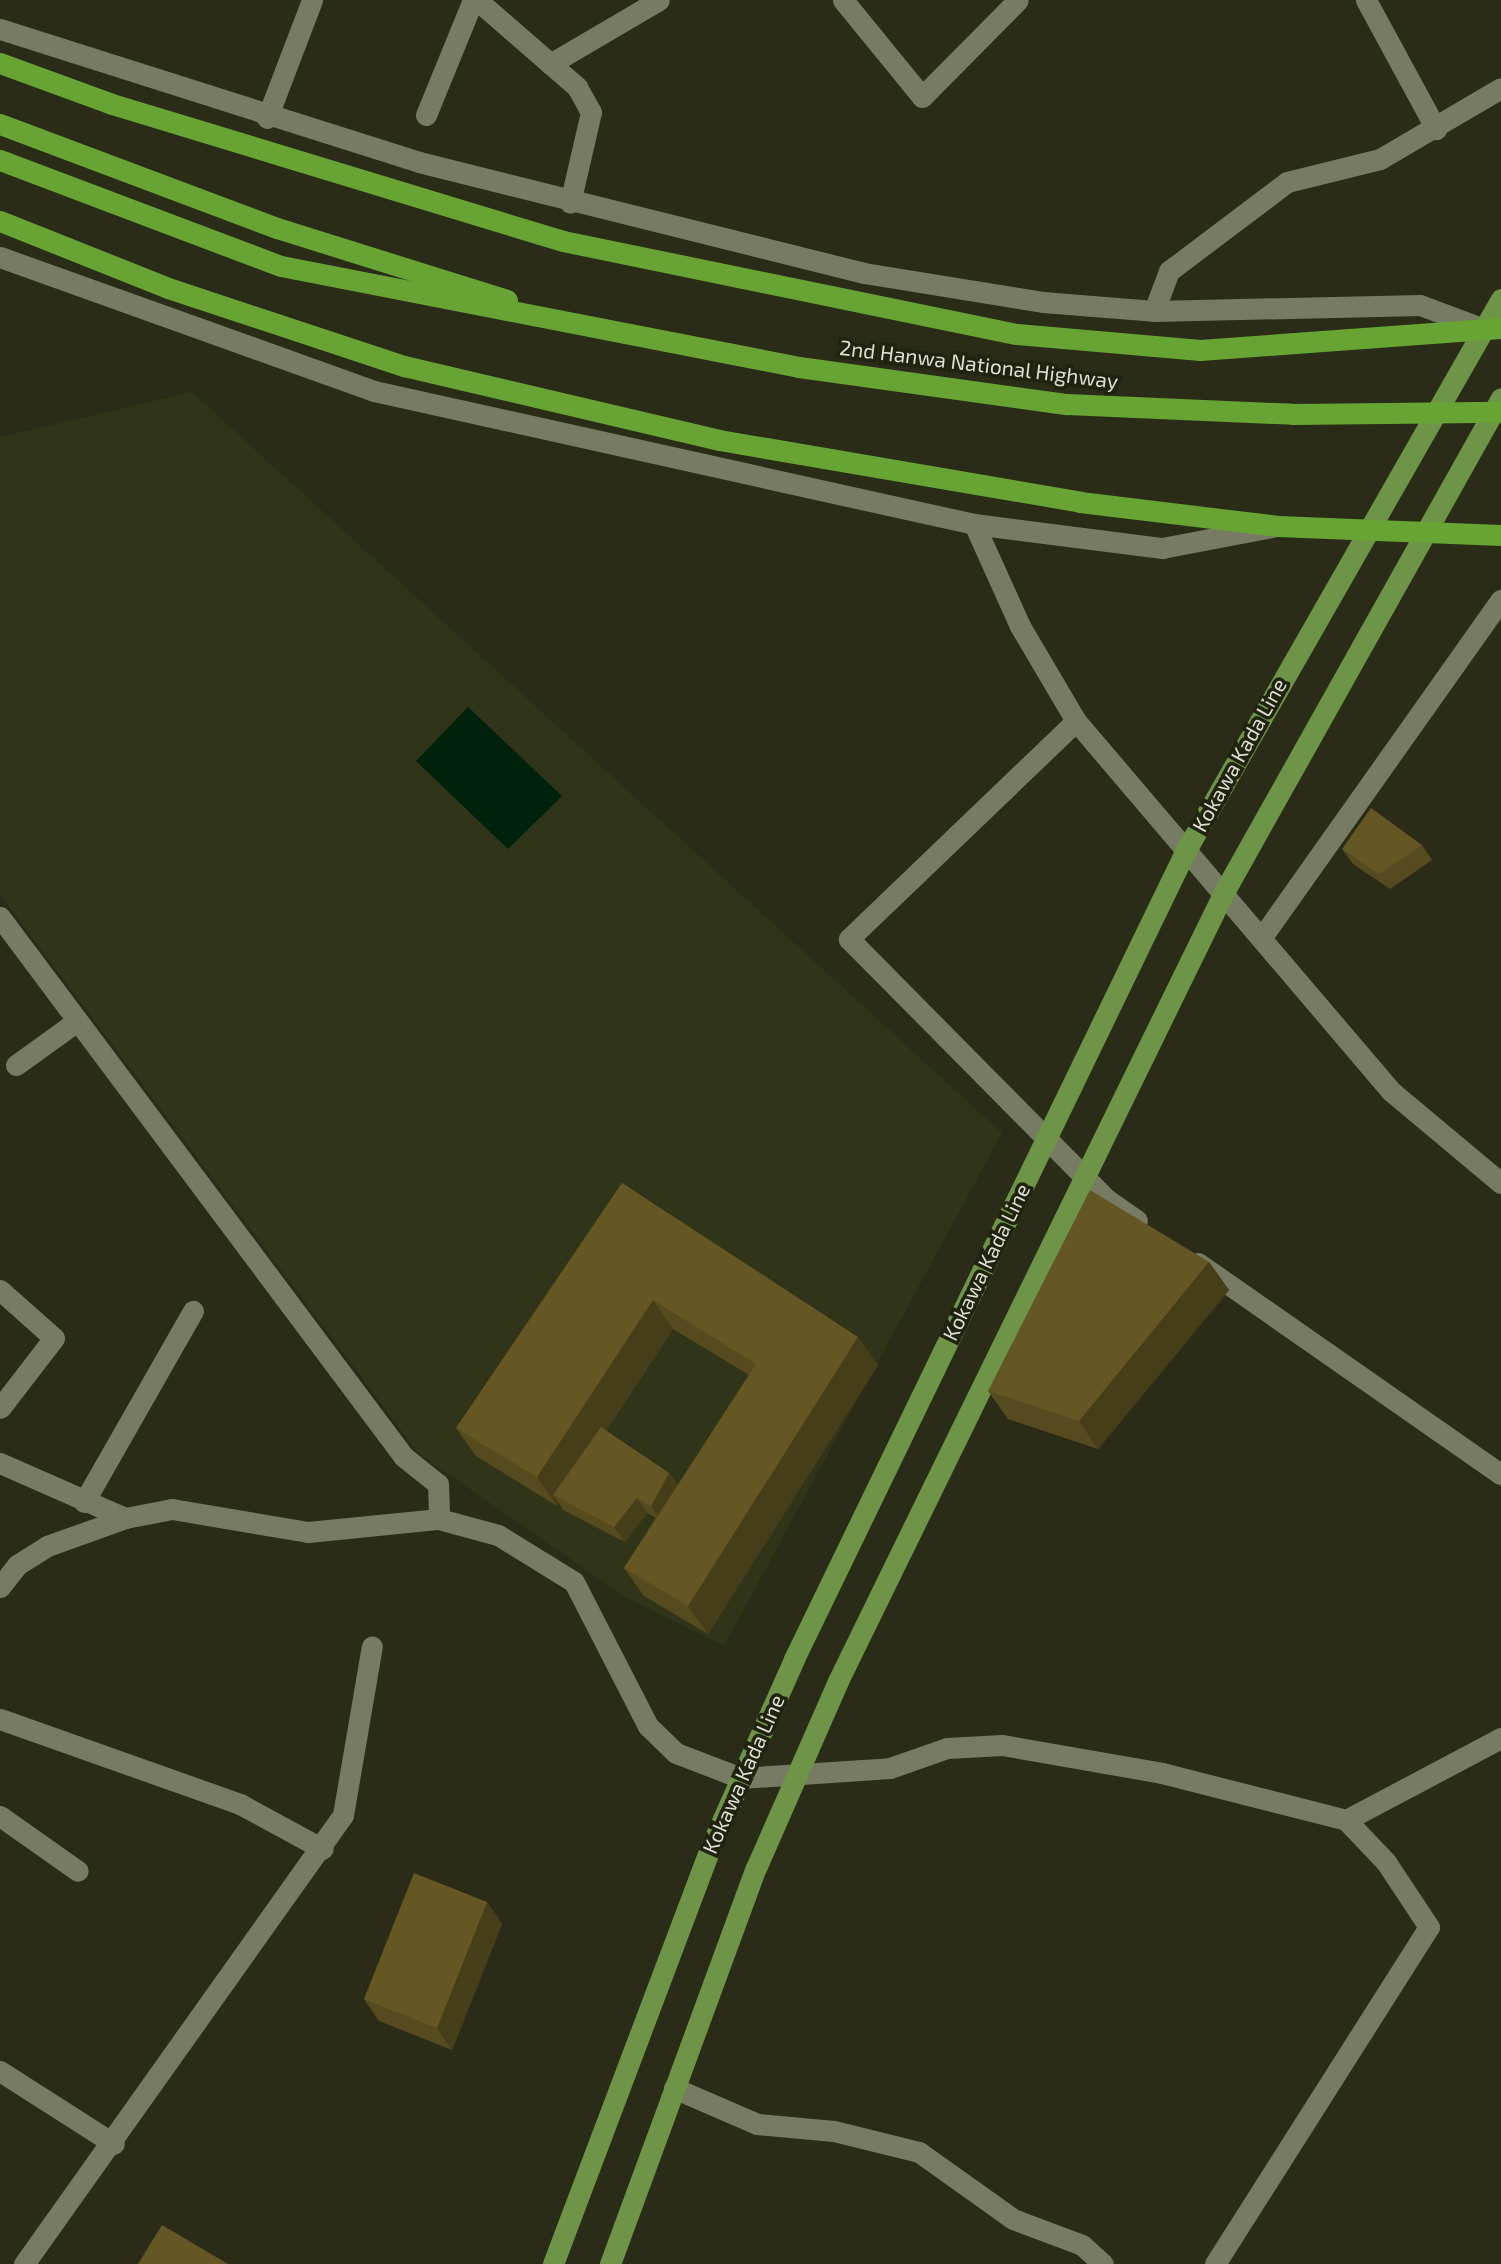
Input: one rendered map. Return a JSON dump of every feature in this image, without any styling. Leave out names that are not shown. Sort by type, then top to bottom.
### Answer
[{"type":"highway","points":[[0,63],[112,104],[563,242],[749,282],[1017,334],[1200,350],[1492,329]]},
{"type":"highway","points":[[0,124],[277,228],[623,336]]},
{"type":"highway","points":[[0,160],[281,265],[623,336]]},
{"type":"highway","points":[[0,221],[167,288],[404,366],[719,440],[1080,502],[1279,526],[1420,537],[1501,535]]},
{"type":"highway","name":"2nd Hanwa National Highway","points":[[623,336],[1068,404],[1293,414],[1501,412]]},
{"type":"main road","name":"Kokawa Kada Line","points":[[553,2264],[741,1778],[1047,1136],[1185,852],[1363,532],[1492,329],[1501,299]]},
{"type":"main road","points":[[610,2264],[674,2088],[798,1771],[1084,1174],[1224,892],[1420,537],[1501,398]]},
{"type":"street","points":[[267,118],[312,0]]},
{"type":"street","points":[[426,115],[475,0],[577,87],[591,112],[570,203]]},
{"type":"street","points":[[550,64],[659,0]]},
{"type":"street","points":[[844,0],[922,97],[1018,0]]},
{"type":"street","points":[[1366,0],[1436,129]]},
{"type":"street","points":[[0,29],[267,118],[570,203],[864,273],[1042,302],[1154,311],[1420,304],[1492,329]]},
{"type":"street","points":[[1154,311],[1169,271],[1287,182],[1380,159],[1436,129],[1501,88]]},
{"type":"street","points":[[0,257],[374,391],[974,524],[1162,548],[1279,526]]},
{"type":"street","points":[[974,524],[1020,626],[1076,721],[1185,852],[1224,892],[1392,1091],[1496,1170]]},
{"type":"street","points":[[1262,937],[1501,600]]},
{"type":"street","points":[[1076,721],[849,939],[1047,1136],[1105,1198],[1161,1237]]},
{"type":"street","points":[[0,917],[404,1457],[438,1484],[439,1519]]},
{"type":"street","points":[[16,1065],[77,1021]]},
{"type":"street","points":[[1184,1253],[1501,1474]]},
{"type":"street","points":[[0,1290],[54,1338],[0,1408]]},
{"type":"street","points":[[84,1502],[193,1311]]},
{"type":"street","points":[[0,1464],[125,1518]]},
{"type":"street","points":[[0,1587],[17,1565],[47,1546],[125,1518],[172,1509],[308,1532],[439,1519],[498,1535],[574,1582],[649,1726],[677,1753],[741,1778],[798,1771],[890,1768],[947,1748],[1002,1745],[1163,1773],[1346,1820],[1386,1862],[1429,1927],[1215,2264]]},
{"type":"street","points":[[24,2264],[114,2144],[323,1849],[343,1815],[372,1646]]},
{"type":"street","points":[[0,1719],[240,1804],[323,1849]]},
{"type":"street","points":[[1346,1820],[1501,1738]]},
{"type":"street","points":[[0,1816],[78,1871]]},
{"type":"street","points":[[0,2071],[114,2144]]},
{"type":"street","points":[[674,2088],[757,2124],[834,2130],[919,2152],[1013,2220],[1083,2245],[1103,2264]]},
{"type":"shaded area","points":[[192,392],[1002,1133],[724,1646],[625,1597],[418,1453],[0,894],[0,437]]},
{"type":"shaded area","points":[[468,707],[562,796],[508,849],[416,761]]},
{"type":"building","points":[[1371,808],[1422,845],[1379,874],[1342,849]]},
{"type":"building","points":[[622,1183],[858,1337],[688,1606],[624,1568],[756,1364],[653,1300],[537,1477],[456,1428]]},
{"type":"building","points":[[1090,1190],[1209,1262],[1079,1421],[988,1391]]},
{"type":"building","points":[[601,1427],[669,1473],[651,1506],[637,1498],[614,1527],[553,1495]]},
{"type":"building","points":[[414,1873],[487,1902],[437,2028],[364,1999]]},
{"type":"building","points":[[162,2225],[228,2264],[138,2264]]}]
